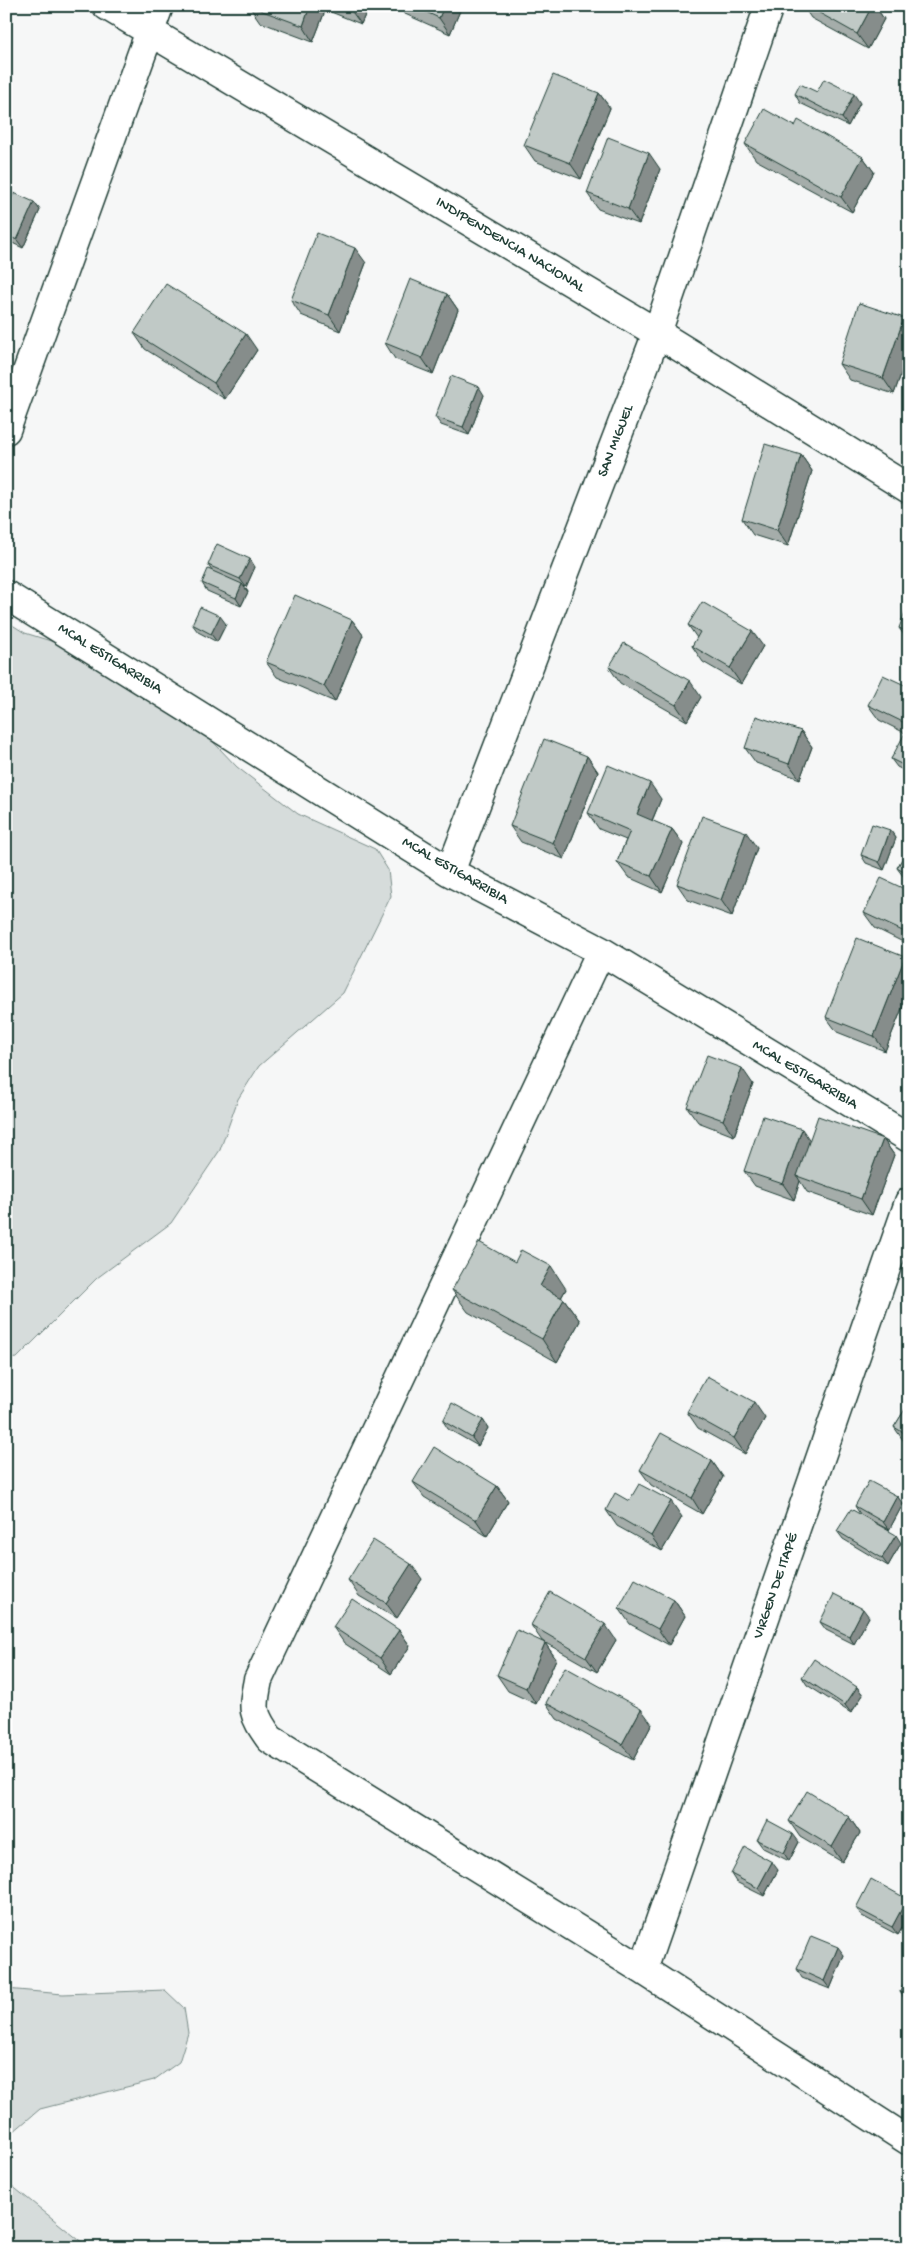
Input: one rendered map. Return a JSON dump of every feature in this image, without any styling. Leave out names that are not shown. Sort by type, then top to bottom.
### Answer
[{"type":"street","name":"INDIPENDENCIA NACIONAL","points":[[107,6],[154,19],[909,489]]},
{"type":"street","name":"SAN MIGUEL","points":[[450,872],[657,333],[769,6]]},
{"type":"street","points":[[6,430],[154,19]]},
{"type":"street","name":"MCAL ESTIGARRIBIA","points":[[6,595],[450,872],[601,951],[909,1138]]},
{"type":"street","points":[[601,951],[262,1671],[254,1699],[256,1719],[270,1739],[644,1970],[909,2141]]},
{"type":"street","name":"VIRGEN DE ITAPÉ","points":[[644,1970],[909,1202]]},
{"type":"shaded area","points":[[6,621],[25,633],[106,658],[183,710],[237,767],[298,814],[375,849],[388,870],[391,896],[343,993],[259,1066],[238,1099],[220,1150],[171,1223],[97,1278],[17,1358],[6,1359]]},
{"type":"shaded area","points":[[6,1989],[63,1994],[165,1990],[184,2008],[188,2033],[179,2062],[154,2080],[40,2109],[6,2138]]},
{"type":"shaded area","points":[[6,2181],[89,2248],[6,2248]]},
{"type":"building","points":[[249,6],[310,6],[303,26]]},
{"type":"building","points":[[413,6],[444,6],[439,18]]},
{"type":"building","points":[[807,6],[872,6],[857,34]]},
{"type":"building","points":[[553,75],[599,93],[570,163],[524,145]]},
{"type":"building","points":[[824,79],[854,94],[842,118],[795,94],[800,84],[817,92]]},
{"type":"building","points":[[764,109],[795,126],[798,120],[863,157],[841,197],[745,144]]},
{"type":"building","points":[[608,137],[649,153],[628,209],[587,193]]},
{"type":"building","points":[[14,193],[34,202],[17,240],[6,235],[6,210]]},
{"type":"building","points":[[317,233],[355,248],[329,315],[291,300]]},
{"type":"building","points":[[410,279],[447,294],[422,358],[385,343]]},
{"type":"building","points":[[166,284],[246,334],[214,383],[134,333]]},
{"type":"building","points":[[859,303],[904,318],[883,378],[839,364]]},
{"type":"building","points":[[451,376],[479,387],[463,427],[435,417]]},
{"type":"building","points":[[765,444],[801,455],[777,530],[742,519]]},
{"type":"building","points":[[217,544],[250,559],[240,579],[208,565]]},
{"type":"building","points":[[208,569],[242,584],[236,598],[202,583]]},
{"type":"building","points":[[295,595],[352,620],[324,686],[266,662]]},
{"type":"building","points":[[909,601],[909,632],[899,628]]},
{"type":"building","points":[[702,602],[752,631],[730,668],[692,646],[700,632],[688,625]]},
{"type":"building","points":[[200,607],[220,616],[211,634],[192,624]]},
{"type":"building","points":[[624,643],[690,681],[676,705],[609,667]]},
{"type":"building","points":[[883,675],[909,687],[909,725],[868,705]]},
{"type":"building","points":[[756,716],[801,731],[789,764],[745,748]]},
{"type":"building","points":[[905,733],[909,735],[909,768],[891,759]]},
{"type":"building","points":[[544,739],[587,756],[553,843],[510,826]]},
{"type":"building","points":[[608,765],[650,783],[637,814],[672,829],[651,876],[617,862],[630,831],[588,813]]},
{"type":"building","points":[[909,778],[909,792],[904,790]]},
{"type":"building","points":[[702,816],[746,832],[721,900],[677,884]]},
{"type":"building","points":[[872,824],[890,830],[879,862],[861,855]]},
{"type":"building","points":[[909,847],[909,875],[897,868]]},
{"type":"building","points":[[881,878],[909,891],[909,934],[864,913]]},
{"type":"building","points":[[857,938],[905,957],[874,1036],[826,1017]]},
{"type":"building","points":[[707,1055],[742,1068],[723,1120],[687,1107]]},
{"type":"building","points":[[763,1116],[802,1129],[783,1184],[744,1171]]},
{"type":"building","points":[[818,1116],[883,1139],[861,1199],[797,1176]]},
{"type":"building","points":[[479,1242],[515,1262],[521,1250],[551,1266],[540,1286],[564,1299],[542,1339],[452,1290]]},
{"type":"building","points":[[707,1376],[754,1402],[734,1438],[687,1412]]},
{"type":"building","points":[[909,1378],[909,1389],[904,1385]]},
{"type":"building","points":[[452,1403],[483,1420],[472,1438],[443,1421]]},
{"type":"building","points":[[909,1403],[909,1436],[894,1427]]},
{"type":"building","points":[[661,1433],[712,1461],[692,1498],[640,1470]]},
{"type":"building","points":[[434,1447],[497,1486],[476,1520],[413,1482]]},
{"type":"building","points":[[869,1481],[897,1496],[883,1522],[855,1506]]},
{"type":"building","points":[[639,1484],[671,1501],[651,1536],[606,1510],[615,1493],[629,1501]]},
{"type":"building","points":[[851,1509],[896,1535],[882,1558],[837,1531]]},
{"type":"building","points":[[373,1540],[411,1564],[386,1603],[348,1580]]},
{"type":"building","points":[[635,1579],[674,1600],[658,1629],[619,1608]]},
{"type":"building","points":[[550,1592],[605,1624],[586,1657],[531,1625]]},
{"type":"building","points":[[834,1594],[863,1609],[849,1636],[820,1622]]},
{"type":"building","points":[[352,1599],[399,1630],[380,1658],[333,1627]]},
{"type":"building","points":[[517,1630],[545,1643],[526,1688],[497,1675]]},
{"type":"building","points":[[814,1659],[857,1687],[845,1705],[802,1677]]},
{"type":"building","points":[[565,1667],[641,1709],[622,1744],[546,1703]]},
{"type":"building","points":[[807,1791],[849,1817],[832,1847],[789,1821]]},
{"type":"building","points":[[767,1820],[793,1834],[784,1853],[757,1840]]},
{"type":"building","points":[[745,1847],[772,1862],[758,1888],[731,1874]]},
{"type":"building","points":[[871,1879],[907,1899],[892,1927],[856,1908]]},
{"type":"building","points":[[811,1936],[838,1947],[824,1981],[797,1969]]},
{"type":"building","points":[[909,1972],[909,1996],[900,1992]]}]
